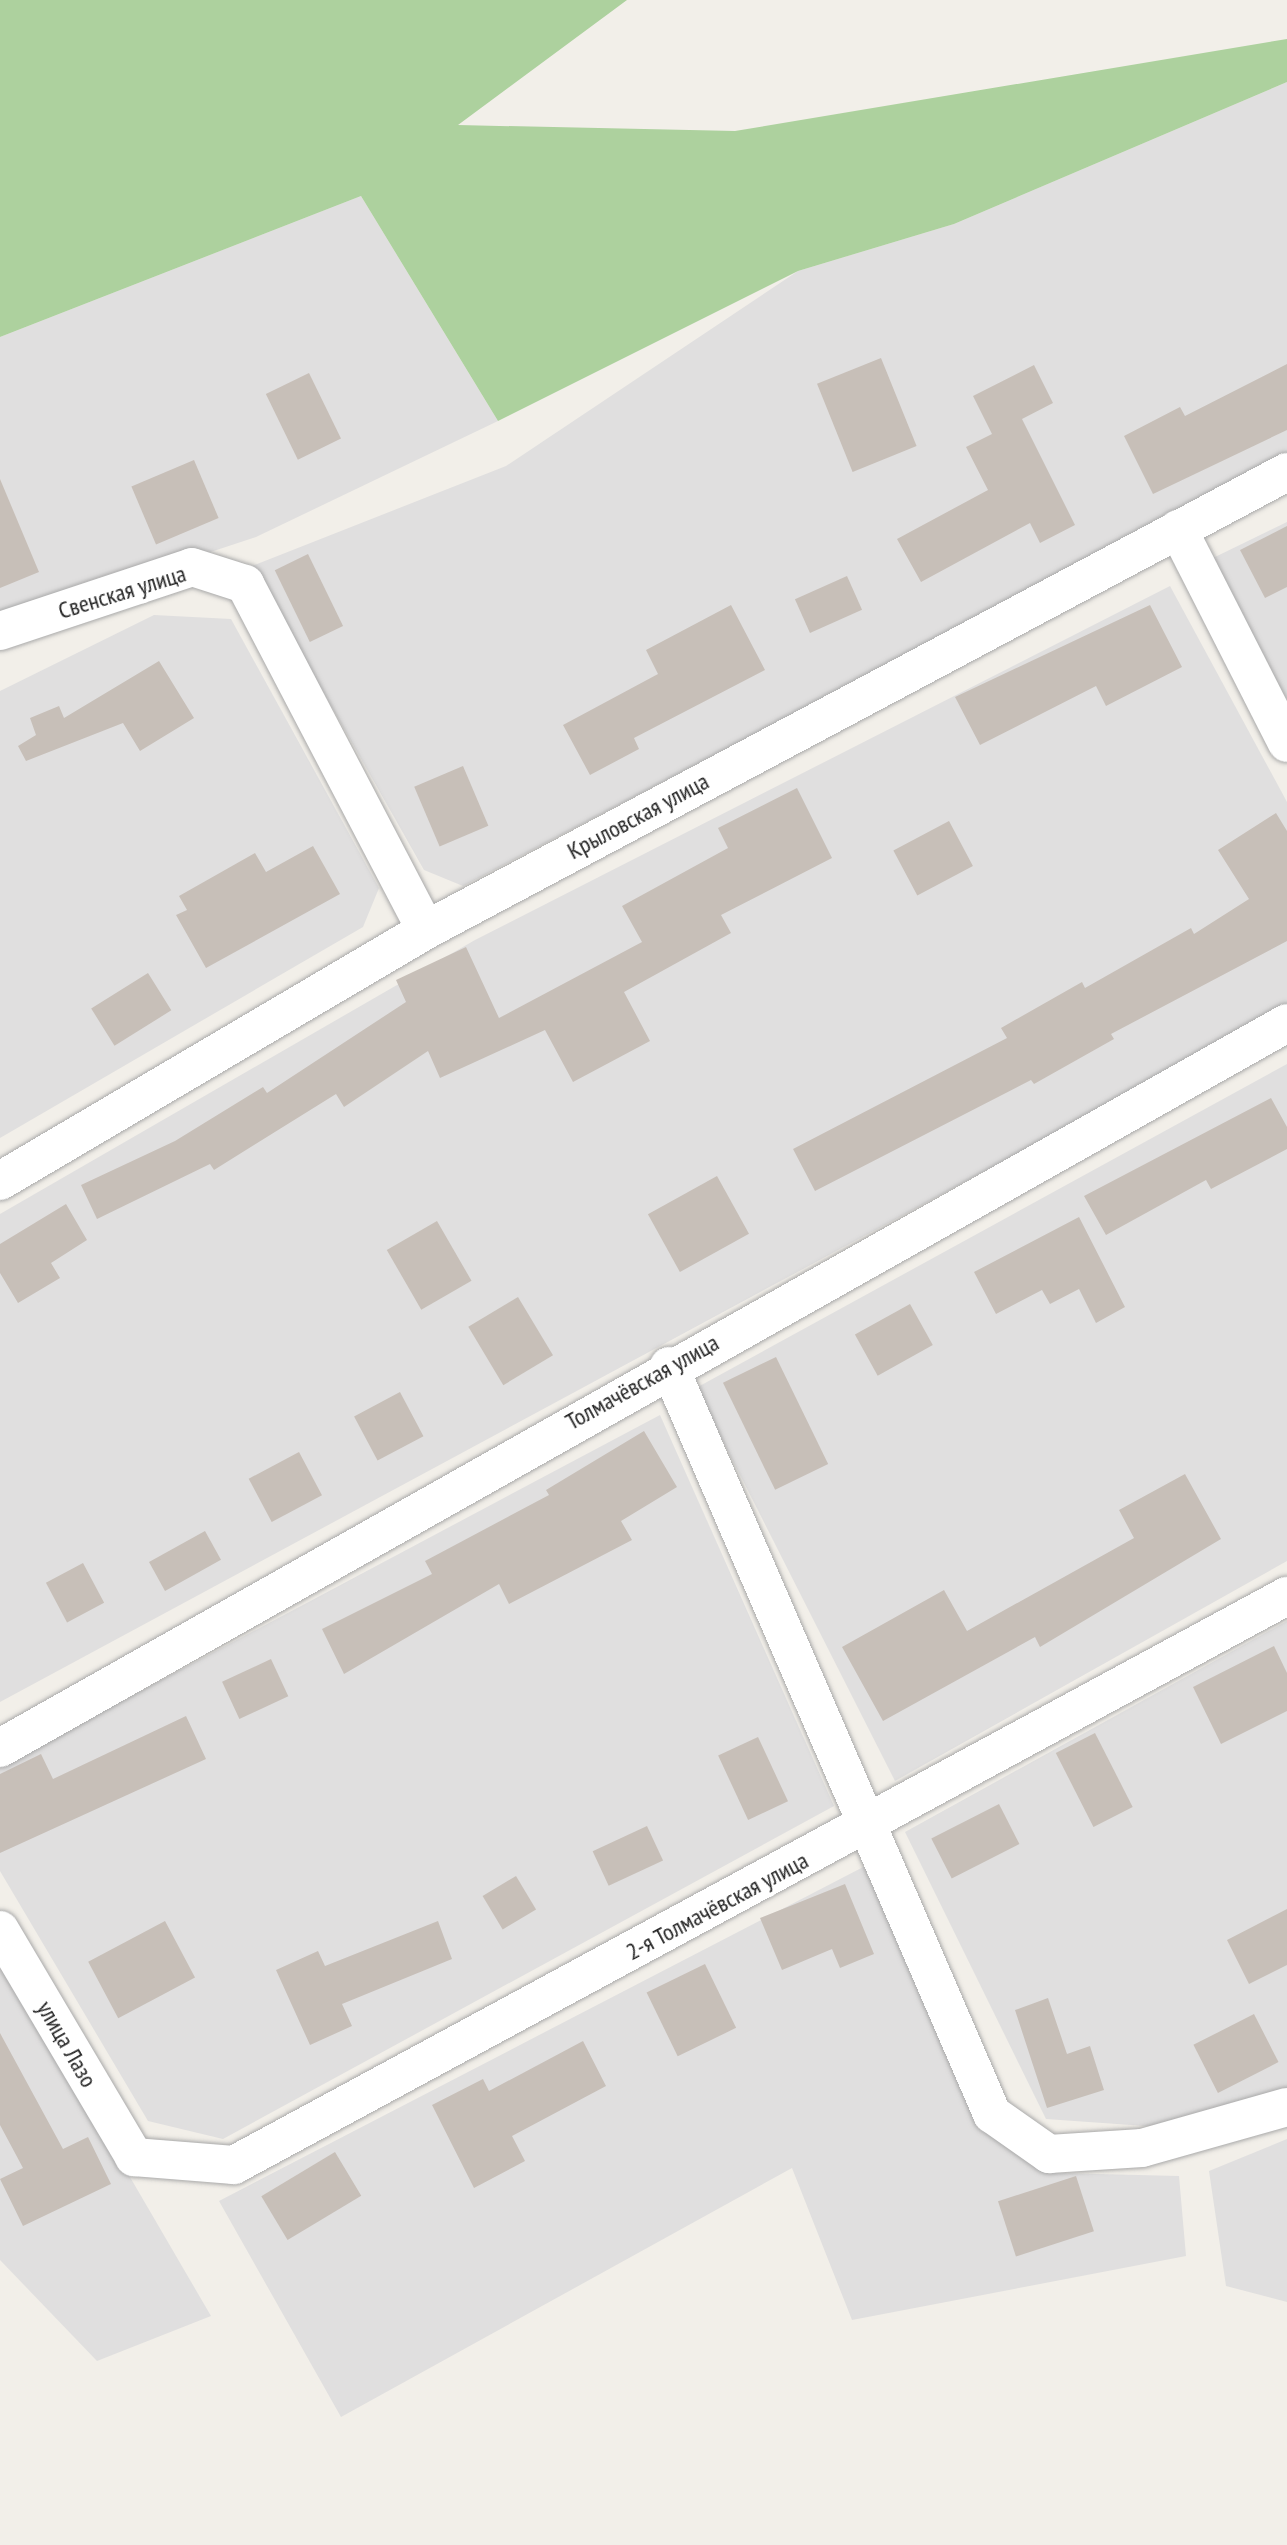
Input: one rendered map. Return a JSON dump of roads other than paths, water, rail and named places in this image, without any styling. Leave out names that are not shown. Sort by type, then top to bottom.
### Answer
[{"type":"street","name":"Крыловская улица","points":[[0,1181],[426,930],[1287,472]]},
{"type":"street","points":[[1178,529],[1287,743]]},
{"type":"street","name":"Свенская улица","points":[[0,631],[192,567],[245,584],[426,930]]},
{"type":"street","name":"Толмачёвская улица","points":[[0,1748],[669,1366],[1287,1023]]},
{"type":"street","points":[[669,1366],[871,1824],[992,2114],[1049,2154],[1142,2148],[1287,2107]]},
{"type":"street","name":"2-я Толмачёвская улица","points":[[134,2157],[234,2165],[871,1824],[1287,1596]]},
{"type":"street","name":"улица Лазо","points":[[0,1930],[134,2157]]}]
